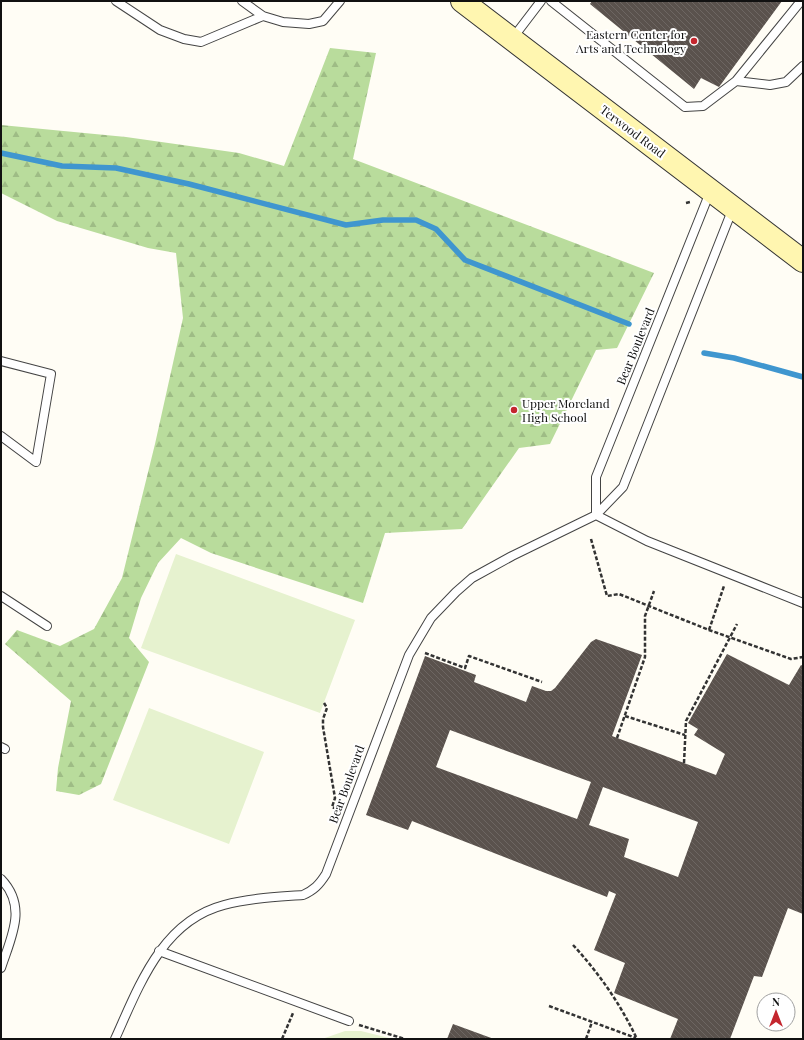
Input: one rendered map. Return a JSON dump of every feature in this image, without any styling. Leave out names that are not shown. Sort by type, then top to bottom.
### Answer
[{"type":"street","name":"Terwood Road","points":[[462,1],[803,261]]},
{"type":"lane","points":[[116,1],[160,30],[184,39],[201,42],[263,16]]},
{"type":"lane","points":[[242,1],[263,16],[283,22],[308,24],[323,21],[340,1]]},
{"type":"lane","points":[[512,40],[541,1]]},
{"type":"lane","points":[[551,1],[685,107],[703,106],[736,81],[801,1]]},
{"type":"lane","points":[[736,81],[770,85],[786,82],[803,66]]},
{"type":"lane","name":"Bear Boulevard","points":[[596,515],[596,477],[711,190]]},
{"type":"lane","name":"Bear Boulevard","points":[[115,1039],[142,979],[159,951],[173,935],[189,922],[206,912],[223,905],[245,900],[303,894],[312,891],[319,885],[326,874],[401,672],[409,655],[431,618],[456,592],[484,571],[596,515],[624,487],[733,208]]},
{"type":"lane","points":[[1,361],[51,374],[36,462],[1,436]]},
{"type":"lane","points":[[596,515],[647,541],[803,603]]},
{"type":"lane","points":[[1,596],[47,626]]},
{"type":"lane","points":[[1,879],[8,886],[15,900],[16,922],[1,968]]},
{"type":"lane","points":[[159,951],[348,1021]]},
{"type":"path","points":[[591,540],[607,596],[619,594],[709,630],[731,636],[791,659],[803,657]]},
{"type":"path","points":[[709,630],[728,573]]},
{"type":"path","points":[[617,738],[645,657],[644,616],[654,591]]},
{"type":"path","points":[[684,763],[686,721],[737,624]]},
{"type":"path","points":[[425,653],[465,668],[469,656],[542,682]]},
{"type":"path","points":[[324,703],[327,708],[323,719],[323,727],[335,798],[332,807],[336,809]]},
{"type":"path","points":[[625,716],[685,735]]},
{"type":"path","points":[[573,946],[593,967],[636,1038]]},
{"type":"path","points":[[282,1039],[298,1002]]},
{"type":"path","points":[[549,1006],[636,1038]]},
{"type":"path","points":[[348,1021],[404,1039]]},
{"type":"path","points":[[586,1039],[592,1022]]},
{"type":"green space","points":[[330,48],[376,53],[353,159],[654,273],[617,348],[596,350],[550,444],[519,448],[462,529],[385,533],[363,603],[211,553],[181,538],[158,563],[141,598],[129,638],[149,662],[101,784],[79,795],[56,791],[58,768],[71,701],[5,644],[17,630],[60,646],[94,629],[122,578],[155,444],[183,318],[176,253],[148,248],[57,221],[1,193],[1,125],[126,137],[239,153],[284,166]]},
{"type":"green space","points":[[176,554],[355,620],[320,713],[141,648]]},
{"type":"green space","points":[[149,708],[264,752],[229,844],[113,800]]},
{"type":"green space","points":[[345,1031],[361,1031],[393,1039],[322,1039]]},
{"type":"building","name":"Eastern Center for Arts and Technology","points":[[592,1],[782,1],[719,87],[701,78],[694,89],[590,4]]},
{"type":"building","points":[[596,639],[642,655],[612,736],[716,775],[725,754],[694,735],[698,729],[688,723],[727,654],[789,685],[801,665],[803,666],[803,914],[788,908],[762,977],[754,976],[730,1039],[670,1039],[678,1019],[614,993],[625,963],[594,950],[616,894],[609,891],[607,897],[412,821],[408,830],[366,815],[425,656],[476,675],[474,682],[526,702],[532,686],[546,691],[551,691],[555,688],[591,642]],"holes":[[[450,730],[591,782],[577,819],[436,767]],[[603,787],[698,822],[678,877],[624,857],[629,839],[589,825]]]},
{"type":"building","points":[[453,1024],[494,1039],[447,1039]]},
{"type":"waterway","points":[[1,153],[62,166],[116,168],[189,184],[346,225],[383,220],[416,220],[436,229],[465,260],[629,324]]},
{"type":"waterway","points":[[704,353],[734,358],[803,377]]},
{"type":"place","name":"Eastern Center for Arts and Technology","points":[[694,41]]},
{"type":"place","name":"Upper Moreland High School","points":[[514,410]]}]
